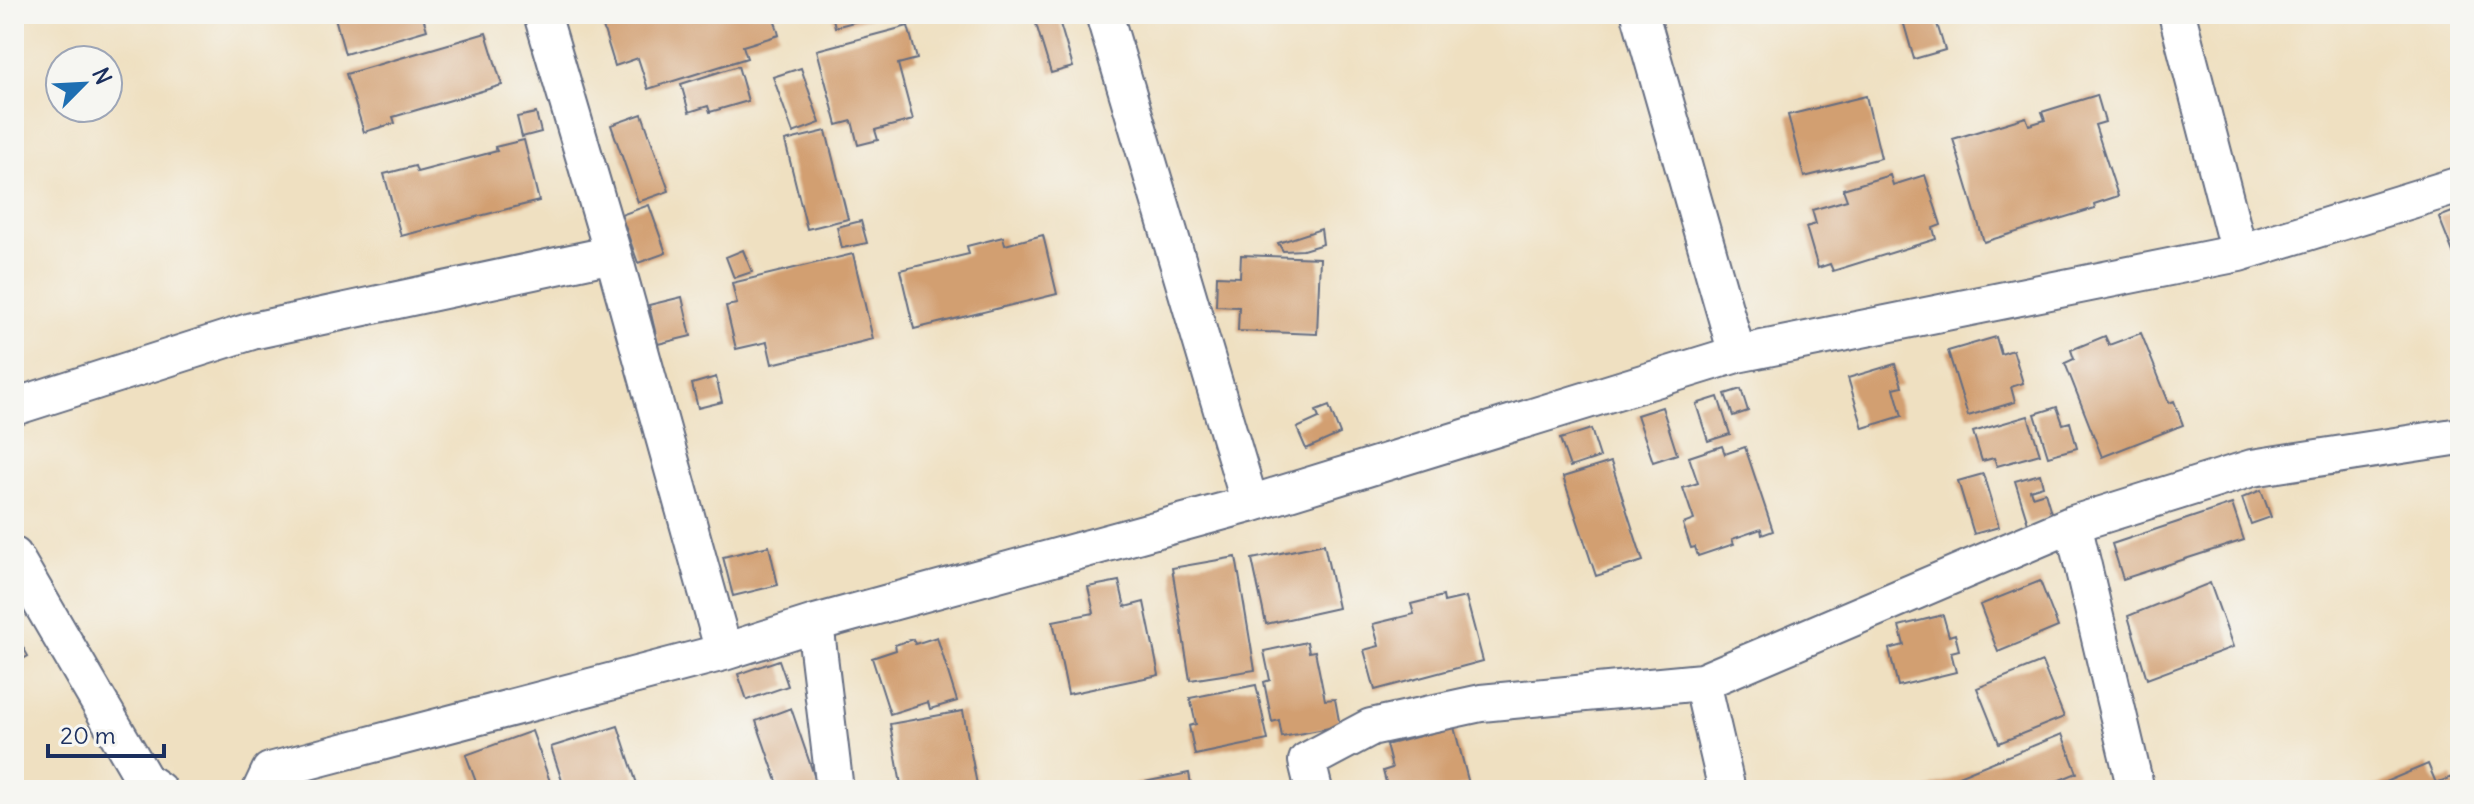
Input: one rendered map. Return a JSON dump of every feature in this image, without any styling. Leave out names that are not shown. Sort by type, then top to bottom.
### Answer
[{"type":"street","points":[[542,14],[613,254],[724,652]]},
{"type":"street","points":[[1104,14],[1250,504]]},
{"type":"street","points":[[1640,14],[1737,354]]},
{"type":"street","points":[[2177,14],[2239,253]]},
{"type":"street","points":[[267,784],[815,623],[1250,504],[1737,354],[2239,253],[2460,185]]},
{"type":"street","points":[[14,407],[252,331],[613,254]]},
{"type":"street","points":[[1314,790],[1307,761],[1371,727],[1481,703],[1702,682],[2073,524],[2252,468],[2460,436]]},
{"type":"street","points":[[2073,524],[2136,790]]},
{"type":"street","points":[[16,563],[145,781],[158,790]]},
{"type":"street","points":[[815,623],[835,790]]},
{"type":"street","points":[[1702,682],[1727,790]]},
{"type":"building","points":[[334,14],[422,14],[427,30],[345,54]]},
{"type":"building","points":[[599,14],[773,14],[779,35],[743,46],[747,58],[648,89],[638,58],[615,66]]},
{"type":"building","points":[[832,14],[880,14],[880,15],[835,27]]},
{"type":"building","points":[[1033,14],[1057,14],[1073,67],[1051,73]]},
{"type":"building","points":[[1901,14],[1934,14],[1945,50],[1914,59]]},
{"type":"building","points":[[908,26],[917,59],[898,64],[913,120],[875,130],[878,140],[858,145],[852,121],[837,125],[817,50]]},
{"type":"building","points":[[486,33],[502,85],[393,117],[395,123],[364,132],[346,74]]},
{"type":"building","points":[[738,66],[748,101],[710,112],[708,106],[689,112],[681,84]]},
{"type":"building","points":[[801,68],[820,123],[793,133],[773,77]]},
{"type":"building","points":[[2097,95],[2105,122],[2095,125],[2118,196],[2094,204],[2095,208],[1984,242],[1953,139],[2026,117],[2029,125],[2045,120],[2042,112]]},
{"type":"building","points":[[1866,96],[1881,158],[1804,177],[1788,115]]},
{"type":"building","points":[[536,113],[541,132],[522,137],[517,117]]},
{"type":"building","points":[[642,114],[669,191],[638,202],[611,125]]},
{"type":"building","points":[[826,131],[848,219],[807,229],[785,141]]},
{"type":"building","points":[[524,140],[539,201],[401,236],[384,174],[415,166],[417,172],[497,151],[495,147]]},
{"type":"building","points":[[1890,175],[1893,185],[1925,175],[1941,225],[1933,228],[1936,239],[1833,271],[1830,264],[1818,268],[1806,227],[1816,224],[1812,210],[1847,200],[1843,189]]},
{"type":"building","points":[[649,205],[666,253],[638,263],[621,215]]},
{"type":"building","points":[[2460,209],[2460,270],[2439,217]]},
{"type":"building","points":[[861,221],[867,243],[842,248],[837,227]]},
{"type":"building","points":[[1321,229],[1323,244],[1303,250],[1283,251],[1278,243]]},
{"type":"building","points":[[1043,235],[1057,294],[914,329],[900,270],[969,254],[967,246],[1003,237],[1005,245]]},
{"type":"building","points":[[743,250],[752,272],[734,278],[726,257]]},
{"type":"building","points":[[853,254],[873,339],[772,364],[767,342],[736,349],[726,306],[737,304],[732,283]]},
{"type":"building","points":[[1241,255],[1320,258],[1317,334],[1238,331],[1239,307],[1216,306],[1217,276],[1240,277]]},
{"type":"building","points":[[682,297],[691,336],[658,344],[649,305]]},
{"type":"building","points":[[2141,333],[2169,403],[2174,401],[2183,425],[2102,457],[2065,363],[2074,359],[2071,350],[2105,336],[2109,345]]},
{"type":"building","points":[[1996,337],[2001,354],[2013,350],[2023,383],[2011,387],[2015,402],[1968,416],[1948,351]]},
{"type":"building","points":[[1895,364],[1902,386],[1894,388],[1902,416],[1863,428],[1848,378]]},
{"type":"building","points":[[716,377],[722,402],[698,408],[692,384]]},
{"type":"building","points":[[1741,389],[1748,411],[1733,416],[1725,394]]},
{"type":"building","points":[[1718,397],[1730,434],[1708,441],[1696,404]]},
{"type":"building","points":[[1329,406],[1340,434],[1306,449],[1297,428],[1319,418],[1316,411]]},
{"type":"building","points":[[1662,407],[1677,454],[1653,462],[1637,415]]},
{"type":"building","points":[[2057,407],[2063,424],[2070,422],[2077,448],[2048,456],[2035,414]]},
{"type":"building","points":[[2028,416],[2040,454],[1997,466],[1994,458],[1982,461],[1973,432]]},
{"type":"building","points":[[1591,429],[1600,457],[1570,467],[1560,439]]},
{"type":"building","points":[[1722,446],[1725,454],[1745,447],[1773,531],[1762,535],[1761,529],[1732,539],[1734,544],[1698,556],[1695,547],[1691,548],[1683,524],[1694,520],[1683,488],[1698,483],[1689,457]]},
{"type":"building","points":[[1611,462],[1643,561],[1596,576],[1563,477]]},
{"type":"building","points":[[1983,474],[1999,527],[1974,534],[1958,481]]},
{"type":"building","points":[[2040,474],[2043,486],[2030,490],[2032,496],[2045,492],[2052,516],[2028,523],[2015,481]]},
{"type":"building","points":[[2261,490],[2271,517],[2251,524],[2242,498]]},
{"type":"building","points":[[2232,504],[2244,540],[2123,579],[2112,544]]},
{"type":"building","points":[[1324,544],[1338,608],[1266,624],[1252,559]]},
{"type":"building","points":[[769,546],[778,585],[733,596],[723,557]]},
{"type":"building","points":[[1236,557],[1255,670],[1190,680],[1172,568]]},
{"type":"building","points":[[1119,581],[1125,607],[1144,602],[1159,675],[1068,694],[1053,621],[1094,613],[1088,587]]},
{"type":"building","points":[[2040,581],[2058,627],[1998,652],[1980,605]]},
{"type":"building","points":[[2210,583],[2233,647],[2147,679],[2128,616]]},
{"type":"building","points":[[1443,596],[1444,602],[1466,597],[1483,661],[1375,690],[1364,650],[1379,646],[1373,624],[1414,614],[1411,604]]},
{"type":"building","points":[[1943,615],[1949,636],[1955,634],[1959,650],[1951,652],[1956,672],[1898,686],[1889,649],[1904,645],[1899,626]]},
{"type":"building","points":[[14,631],[28,656],[14,664]]},
{"type":"building","points":[[937,637],[957,701],[930,709],[928,702],[890,714],[872,658],[896,650],[895,645],[913,639],[915,644]]},
{"type":"building","points":[[1307,642],[1309,652],[1315,651],[1325,700],[1335,699],[1340,726],[1282,737],[1279,720],[1272,722],[1264,682],[1270,680],[1264,651]]},
{"type":"building","points":[[779,660],[788,686],[747,700],[738,674]]},
{"type":"building","points":[[2042,662],[2064,717],[1999,743],[1977,688]]},
{"type":"building","points":[[1256,685],[1268,740],[1195,755],[1189,726],[1196,724],[1190,698]]},
{"type":"building","points":[[791,708],[819,790],[780,790],[756,721]]},
{"type":"building","points":[[963,711],[978,790],[902,790],[890,724]]},
{"type":"building","points":[[618,726],[639,790],[565,790],[551,747]]},
{"type":"building","points":[[1454,727],[1469,784],[1447,790],[1388,790],[1383,771],[1392,768],[1386,745]]},
{"type":"building","points":[[532,731],[553,790],[479,790],[466,755]]},
{"type":"building","points":[[2062,734],[2077,773],[2035,790],[1924,790]]},
{"type":"building","points":[[2428,764],[2436,783],[2452,777],[2457,790],[2366,790]]},
{"type":"building","points":[[1189,773],[1192,790],[1135,790],[1134,784]]}]
